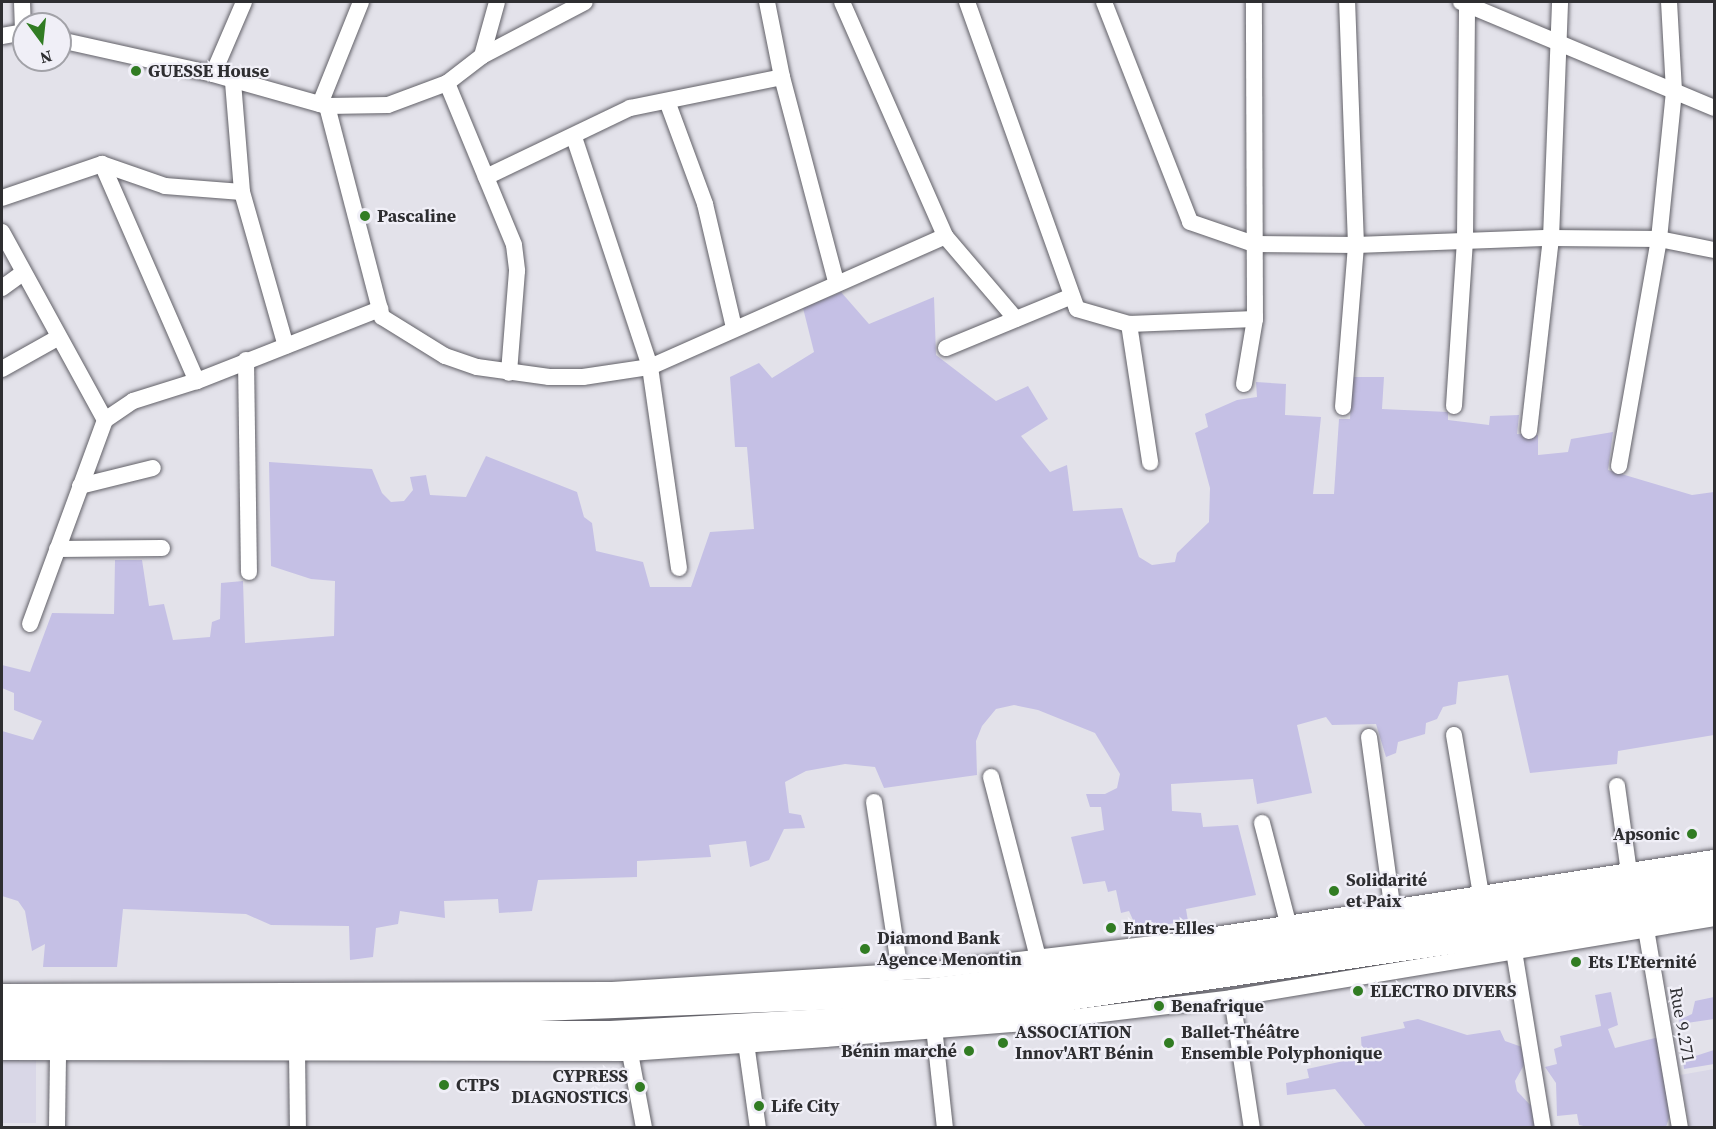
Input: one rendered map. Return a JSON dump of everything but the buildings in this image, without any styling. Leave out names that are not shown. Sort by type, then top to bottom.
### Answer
[{"type":"highway","points":[[2,1009],[524,1008],[934,1002],[1172,960],[1714,876]]},
{"type":"highway","points":[[2,1035],[610,1034],[934,1002],[1714,901]]},
{"type":"street","points":[[213,74],[244,2]]},
{"type":"street","points":[[361,2],[324,105],[382,317],[445,356],[509,373],[583,377],[650,367],[836,282],[945,236]]},
{"type":"street","points":[[482,56],[497,2]]},
{"type":"street","points":[[72,43],[213,74],[233,82],[324,105],[388,105],[447,83],[482,56],[585,2]]},
{"type":"street","points":[[767,2],[782,77],[836,282]]},
{"type":"street","points":[[842,2],[945,236],[1016,319]]},
{"type":"street","points":[[967,2],[1077,309],[1129,324],[1255,319]]},
{"type":"street","points":[[1104,2],[1190,222],[1254,244],[1356,245],[1465,239],[1659,239],[1714,250]]},
{"type":"street","points":[[1244,384],[1255,319],[1254,2]]},
{"type":"street","points":[[1343,407],[1356,245],[1347,2]]},
{"type":"street","points":[[1454,406],[1465,239],[1465,2],[1558,39],[1714,108]]},
{"type":"street","points":[[1529,431],[1551,238],[1560,2]]},
{"type":"street","points":[[1619,466],[1659,239],[1674,91],[1669,2]]},
{"type":"street","points":[[486,177],[574,137],[630,108],[782,77]]},
{"type":"street","points":[[233,82],[242,192],[286,346]]},
{"type":"street","points":[[447,83],[515,254],[509,373]]},
{"type":"street","points":[[667,101],[705,204],[734,328]]},
{"type":"street","points":[[574,137],[650,367],[679,568]]},
{"type":"street","points":[[2,198],[102,164],[165,186],[242,192]]},
{"type":"street","points":[[102,164],[196,381]]},
{"type":"street","points":[[2,232],[105,420]]},
{"type":"street","points":[[2,288],[23,273]]},
{"type":"street","points":[[946,348],[1072,296]]},
{"type":"street","points":[[30,624],[105,420],[133,401],[196,381],[380,309]]},
{"type":"street","points":[[1129,324],[1150,462]]},
{"type":"street","points":[[2,369],[59,337]]},
{"type":"street","points":[[246,360],[249,572]]},
{"type":"street","points":[[80,486],[153,468]]},
{"type":"street","points":[[57,549],[162,548]]},
{"type":"street","points":[[1454,735],[1481,894]]},
{"type":"street","points":[[1369,737],[1392,906]]},
{"type":"street","points":[[991,777],[1038,957]]},
{"type":"street","points":[[1617,786],[1629,872]]},
{"type":"street","points":[[874,802],[900,972],[934,1002],[1035,1022],[1232,998],[1714,918]]},
{"type":"street","points":[[1262,823],[1288,923]]},
{"type":"street","points":[[2,1052],[297,1050],[630,1053],[746,1043],[934,1002],[1038,957],[1288,923],[1714,858]]},
{"type":"street","name":"Rue 9.271","points":[[1646,929],[1680,1128]]},
{"type":"street","points":[[1514,951],[1543,1128]]},
{"type":"street","points":[[2,992],[600,990],[900,972]]},
{"type":"street","points":[[1232,998],[1252,1128]]},
{"type":"street","points":[[934,1002],[945,1128]]},
{"type":"street","points":[[746,1043],[758,1128]]},
{"type":"street","points":[[297,1050],[297,1128]]},
{"type":"street","points":[[57,1128],[58,1052]]},
{"type":"street","points":[[630,1053],[644,1128]]},
{"type":"shaded area","points":[[841,292],[869,324],[934,297],[936,355],[996,401],[1028,386],[1048,419],[1021,436],[1050,472],[1067,465],[1073,511],[1122,508],[1139,557],[1152,565],[1175,562],[1177,553],[1209,522],[1210,488],[1195,433],[1208,427],[1205,414],[1237,400],[1257,397],[1256,382],[1286,384],[1285,415],[1321,417],[1313,494],[1334,494],[1339,419],[1350,419],[1352,377],[1384,377],[1382,409],[1448,412],[1448,420],[1489,425],[1490,416],[1519,415],[1517,434],[1538,435],[1538,455],[1568,452],[1571,439],[1613,432],[1608,470],[1692,495],[1714,492],[1714,735],[1618,751],[1617,764],[1530,773],[1508,675],[1458,682],[1456,704],[1443,707],[1437,719],[1426,723],[1425,734],[1398,742],[1396,753],[1386,757],[1376,724],[1332,725],[1326,717],[1297,725],[1312,793],[1257,804],[1253,779],[1171,784],[1172,811],[1201,813],[1203,827],[1238,825],[1256,895],[1186,909],[1188,921],[1137,929],[1129,911],[1121,913],[1116,890],[1108,892],[1105,881],[1083,884],[1071,837],[1104,830],[1101,807],[1090,807],[1086,794],[1105,794],[1117,788],[1120,774],[1095,733],[1038,710],[1014,705],[996,709],[982,726],[976,741],[977,775],[884,788],[875,767],[845,764],[806,771],[785,782],[789,813],[801,815],[805,828],[784,829],[769,860],[750,867],[746,841],[709,845],[711,857],[637,861],[637,877],[538,880],[532,911],[499,913],[498,899],[444,901],[445,918],[400,911],[398,924],[376,928],[373,957],[350,960],[349,926],[271,925],[246,914],[123,909],[117,967],[43,967],[45,944],[32,951],[25,911],[18,901],[2,896],[2,731],[33,740],[42,721],[14,710],[14,693],[2,688],[2,665],[30,672],[52,613],[114,614],[115,560],[142,560],[149,606],[164,604],[173,640],[210,637],[212,622],[220,619],[221,583],[243,581],[245,643],[334,636],[335,581],[311,579],[271,566],[269,462],[372,469],[382,493],[391,502],[404,501],[413,490],[410,477],[426,475],[430,495],[466,497],[486,456],[577,492],[584,517],[592,523],[596,551],[643,562],[650,587],[691,587],[710,532],[754,529],[747,447],[735,447],[730,377],[759,363],[772,378],[814,352],[803,308]]},
{"type":"shaded area","points":[[1611,992],[1618,1025],[1608,1029],[1615,1048],[1659,1037],[1671,1112],[1666,1127],[1588,1127],[1579,1125],[1577,1114],[1557,1116],[1556,1083],[1545,1067],[1557,1064],[1554,1049],[1562,1046],[1560,1036],[1601,1026],[1595,995]]},
{"type":"shaded area","points":[[1714,997],[1714,1019],[1680,1024],[1679,1020],[1692,1014],[1695,1001]]},
{"type":"shaded area","points":[[1418,1019],[1467,1035],[1500,1030],[1505,1041],[1522,1047],[1525,1063],[1515,1081],[1517,1091],[1534,1109],[1537,1127],[1366,1127],[1335,1089],[1287,1095],[1286,1083],[1309,1078],[1307,1069],[1362,1057],[1361,1037],[1405,1028],[1403,1022]]},
{"type":"shaded area","points":[[1714,1050],[1714,1064],[1684,1069],[1683,1060]]},
{"type":"shaded area","points":[[2,1059],[36,1059],[36,1123],[2,1123]]},
{"type":"shaded area","points":[[1714,1069],[1714,1127],[1690,1127],[1680,1075]]},
{"type":"place","name":"GUESSE House","points":[[136,71]]},
{"type":"place","name":"Pascaline","points":[[365,216]]},
{"type":"place","name":"Apsonic","points":[[1692,834]]},
{"type":"place","name":"Solidarité et Paix","points":[[1334,891]]},
{"type":"place","name":"Entre-Elles","points":[[1111,928]]},
{"type":"place","name":"Diamond Bank Agence Menontin","points":[[865,949]]},
{"type":"place","name":"Ets L'Eternité","points":[[1576,962]]},
{"type":"place","name":"ELECTRO DIVERS","points":[[1358,991]]},
{"type":"place","name":"Benafrique","points":[[1159,1006]]},
{"type":"place","name":"ASSOCIATION Innov'ART Bénin","points":[[1003,1043]]},
{"type":"place","name":"Ballet-Théâtre Ensemble Polyphonique","points":[[1169,1043]]},
{"type":"place","name":"Bénin marché","points":[[969,1051]]},
{"type":"place","name":"CTPS","points":[[444,1085]]},
{"type":"place","name":"CYPRESS DIAGNOSTICS","points":[[640,1087]]},
{"type":"place","name":"Life City","points":[[759,1106]]}]
